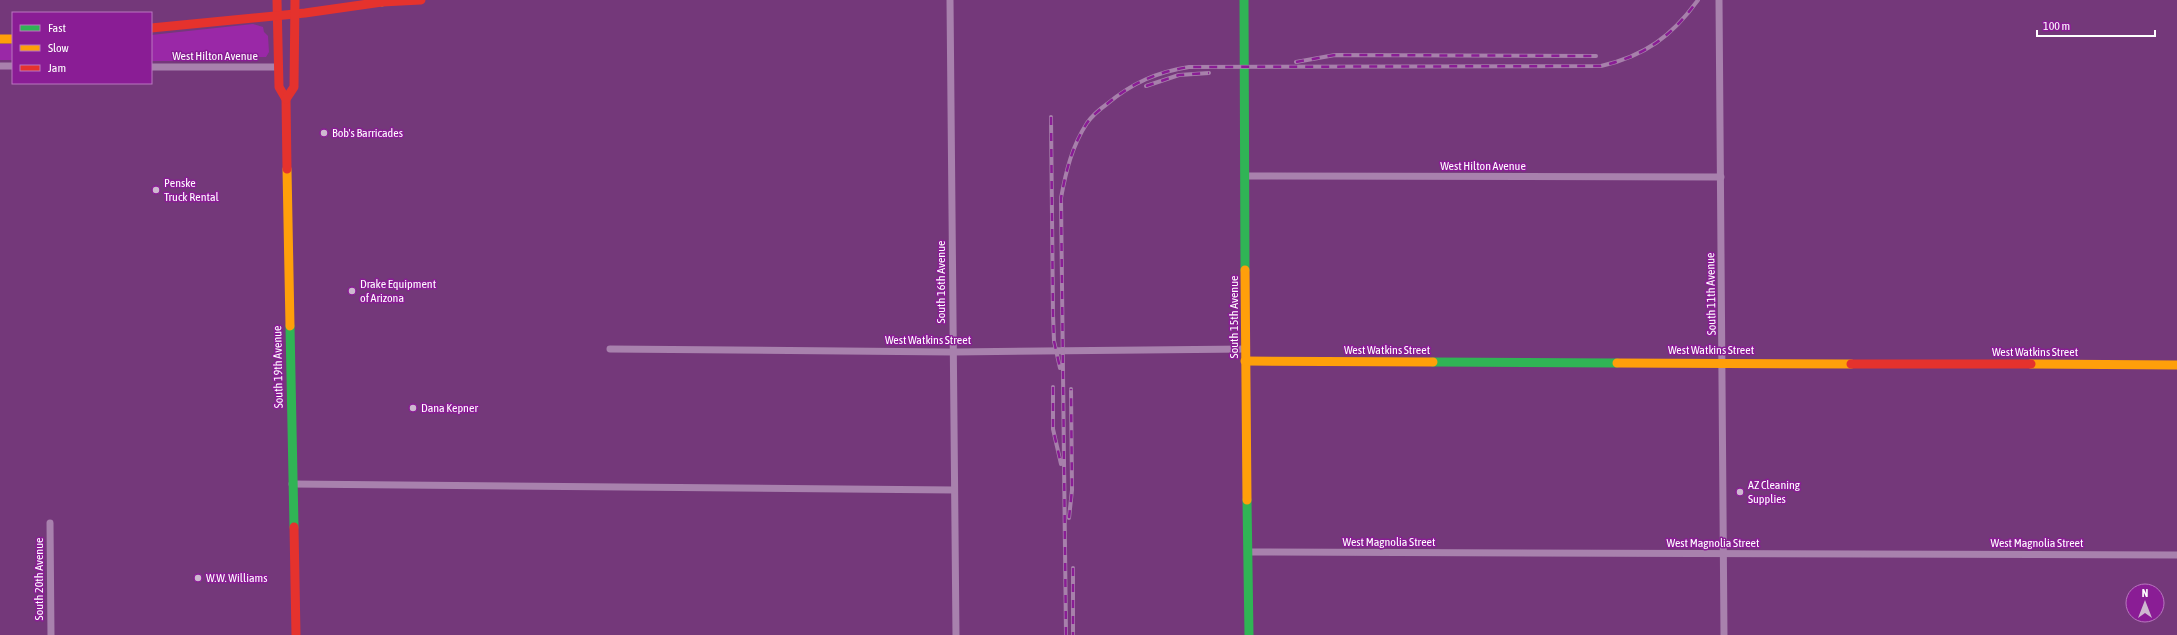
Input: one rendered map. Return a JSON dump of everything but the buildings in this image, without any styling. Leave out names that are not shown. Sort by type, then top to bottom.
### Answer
[{"type":"main road","name":"South 19th Avenue","points":[[277,0],[279,87],[286,99],[296,635]]},
{"type":"main road","name":"South 19th Avenue","points":[[286,99],[294,87],[295,0]]},
{"type":"main road","points":[[152,28],[295,14],[386,1],[421,0]]},
{"type":"main road","name":"South 15th Avenue","points":[[1244,0],[1245,361],[1249,552],[1249,635]]},
{"type":"main road","points":[[0,39],[12,39]]},
{"type":"main road","name":"West Watkins Street","points":[[1245,361],[2177,365]]},
{"type":"street","name":"South 16th Avenue","points":[[950,0],[952,352],[956,635]]},
{"type":"street","name":"South 11th Avenue","points":[[1719,0],[1724,635]]},
{"type":"street","points":[[0,66],[12,66]]},
{"type":"street","name":"West Hilton Avenue","points":[[152,67],[278,67]]},
{"type":"street","name":"West Hilton Avenue","points":[[1245,176],[1721,177]]},
{"type":"street","name":"West Watkins Street","points":[[610,349],[952,352],[1246,350]]},
{"type":"street","points":[[292,484],[954,490]]},
{"type":"street","name":"South 20th Avenue","points":[[50,523],[51,635]]},
{"type":"street","name":"West Magnolia Street","points":[[1249,552],[2177,555]]},
{"type":"shaded area","points":[[253,24],[263,27],[264,32],[268,36],[269,52],[266,57],[233,57],[228,58],[228,61],[152,61],[152,35]]},
{"type":"shaded area","points":[[0,44],[12,44],[12,60],[0,60]]},
{"type":"railway","points":[[1066,635],[1061,198],[1067,168],[1077,141],[1087,123],[1094,115],[1135,84],[1156,75],[1189,67],[1601,66],[1631,57],[1656,43],[1678,24],[1698,0]]},
{"type":"railway","points":[[1296,62],[1335,55],[1596,56]]},
{"type":"railway","points":[[1146,86],[1179,75],[1209,73]]},
{"type":"railway","points":[[1051,117],[1053,315],[1054,341],[1060,368]]},
{"type":"railway","points":[[1053,387],[1053,429],[1061,464]]},
{"type":"railway","points":[[1069,518],[1072,490],[1071,389]]},
{"type":"railway","points":[[1073,568],[1073,635]]},
{"type":"traffic: fast","points":[[1244,0],[1245,270]]},
{"type":"traffic: fast","points":[[290,326],[294,527]]},
{"type":"traffic: fast","points":[[1433,362],[1617,363]]},
{"type":"traffic: fast","points":[[1247,500],[1249,635]]},
{"type":"traffic: slow","points":[[382,2],[390,0]]},
{"type":"traffic: slow","points":[[0,39],[12,39]]},
{"type":"traffic: slow","points":[[287,169],[290,326]]},
{"type":"traffic: slow","points":[[1245,270],[1247,500]]},
{"type":"traffic: slow","points":[[1245,361],[1433,362]]},
{"type":"traffic: slow","points":[[1617,363],[1851,364]]},
{"type":"traffic: slow","points":[[2031,364],[2177,365]]},
{"type":"traffic: jam","points":[[277,0],[279,87],[286,99],[287,169]]},
{"type":"traffic: jam","points":[[286,99],[294,87],[295,0]]},
{"type":"traffic: jam","points":[[152,28],[305,13],[382,2],[421,0]]},
{"type":"traffic: jam","points":[[1851,364],[2031,364]]},
{"type":"traffic: jam","points":[[294,527],[296,635]]},
{"type":"place","name":"Bob's Barricades","points":[[324,133]]},
{"type":"place","name":"Penske Truck Rental","points":[[156,190]]},
{"type":"place","name":"Drake Equipment of Arizona","points":[[352,291]]},
{"type":"place","name":"Dana Kepner","points":[[413,408]]},
{"type":"place","name":"AZ Cleaning Supplies","points":[[1740,492]]},
{"type":"place","name":"W.W. Williams","points":[[198,578]]}]
